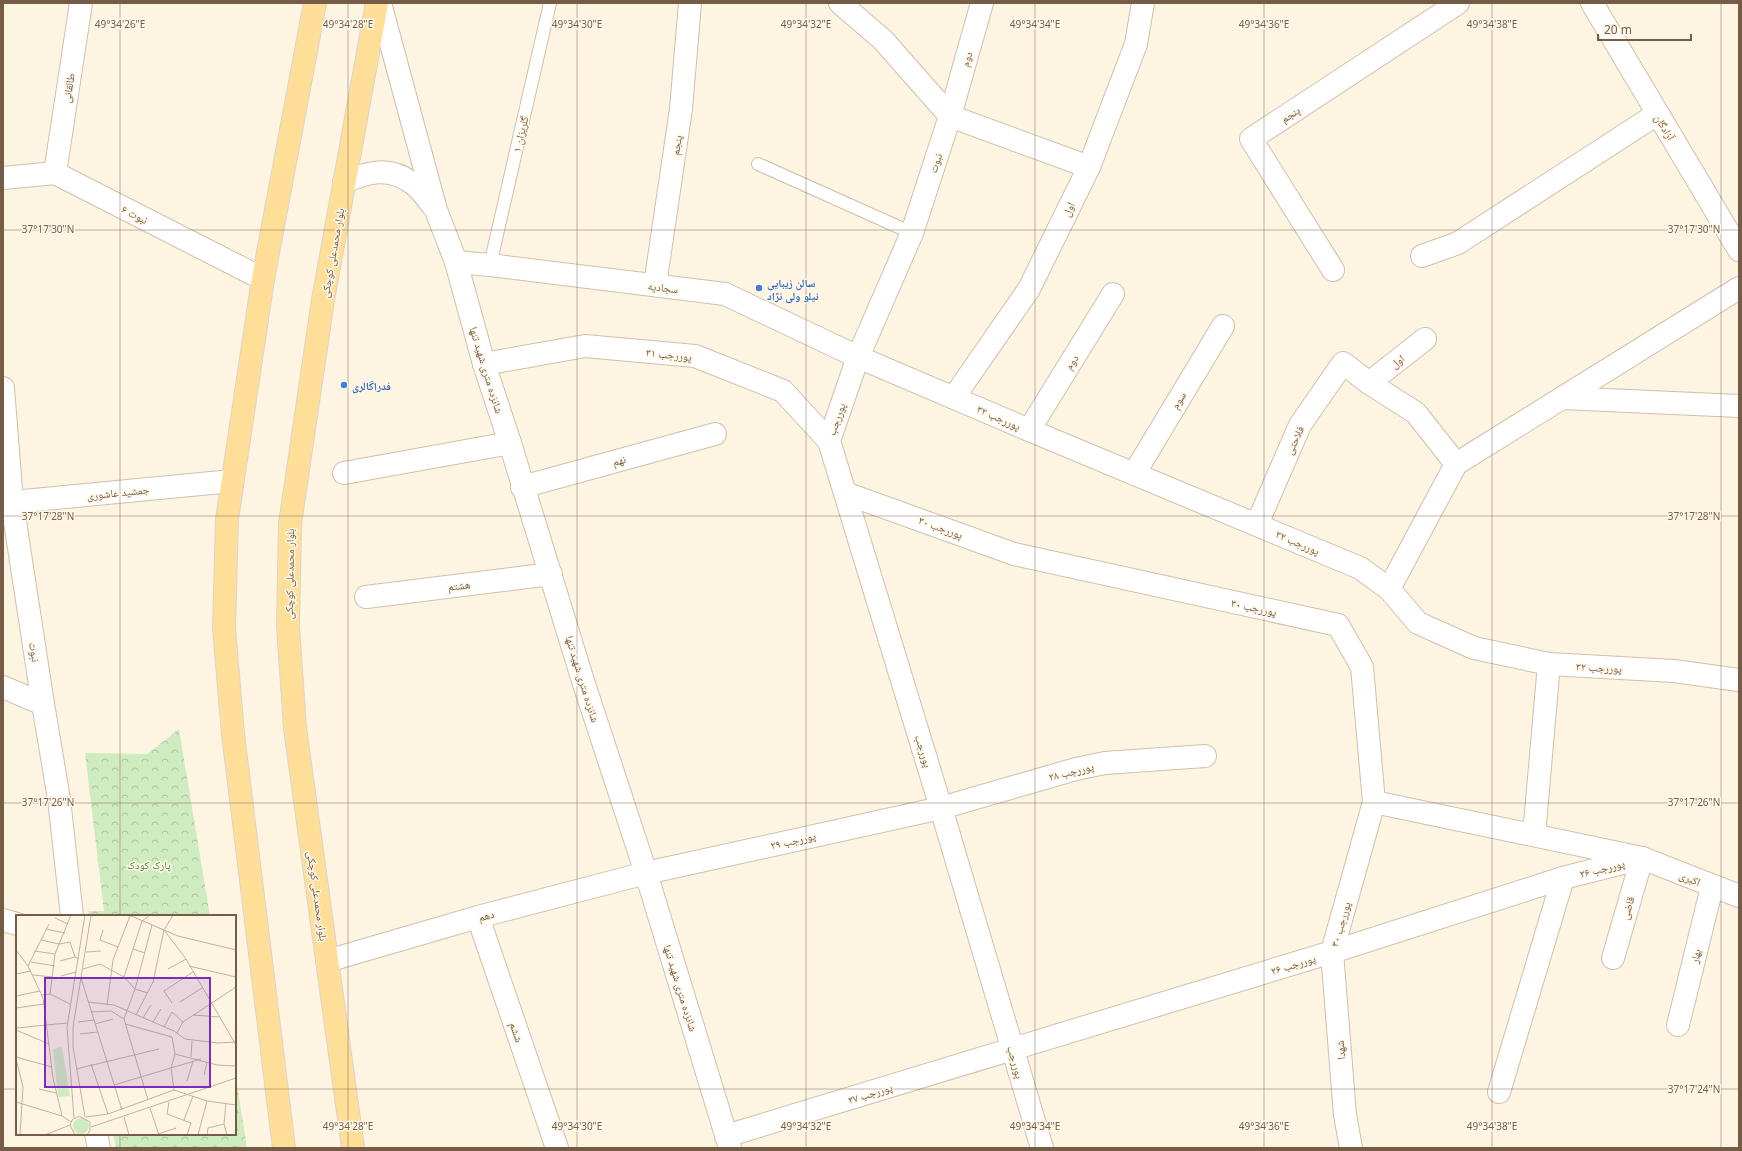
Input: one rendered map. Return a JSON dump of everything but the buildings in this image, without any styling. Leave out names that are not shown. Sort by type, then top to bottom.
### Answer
[{"type":"main road","points":[[284,1148],[234,748],[225,641],[227,519],[262,279],[315,3]]},
{"type":"main road","name":"بلوار محمدعلی کوچکی","points":[[352,1148],[296,728],[288,626],[290,524],[323,300],[378,3]]},
{"type":"street","name":"طالقانی","points":[[54,173],[81,3]]},
{"type":"street","points":[[378,3],[436,210]]},
{"type":"street","name":"پنجم","points":[[655,286],[681,109],[690,3]]},
{"type":"street","points":[[840,3],[883,40],[950,116],[1089,168]]},
{"type":"street","name":"دوم","points":[[950,116],[982,3]]},
{"type":"street","name":"اول","points":[[954,397],[1029,289],[1089,168],[1136,44],[1144,3]]},
{"type":"street","name":"پنجم","points":[[1333,270],[1251,139],[1458,3]]},
{"type":"street","name":"آزادگان","points":[[1592,3],[1739,250]]},
{"type":"street","points":[[1422,256],[1458,243],[1657,114]]},
{"type":"street","name":"نبوت","points":[[858,357],[912,233],[950,116]]},
{"type":"street","points":[[344,182],[365,173],[390,172],[413,183],[436,210]]},
{"type":"street","points":[[3,178],[54,173]]},
{"type":"street","name":"نبوت ۶","points":[[54,173],[262,279]]},
{"type":"street","name":"شانزده متری شهید تنها","points":[[436,210],[456,262],[484,364],[551,574],[583,681],[646,873],[728,1142]]},
{"type":"street","name":"سجادیه","points":[[456,262],[725,294],[858,357]]},
{"type":"street","points":[[1389,589],[1456,464],[1739,288]]},
{"type":"street","name":"دوم","points":[[1028,430],[1112,294]]},
{"type":"street","name":"سوم","points":[[1134,474],[1223,326]]},
{"type":"street","name":"اول","points":[[1369,383],[1425,339]]},
{"type":"street","name":"پوررجب ۳۱","points":[[484,364],[585,346],[694,356],[783,391],[829,441]]},
{"type":"street","name":"پوررجب ۳۲","points":[[858,357],[1028,430],[1360,568],[1389,589],[1418,623],[1474,648],[1549,664],[1674,670],[1739,680]]},
{"type":"street","name":"پوررجب","points":[[858,357],[829,441],[941,808],[1042,1148]]},
{"type":"street","name":"فلاحتی","points":[[1257,524],[1300,425],[1343,363],[1369,383]]},
{"type":"street","points":[[1369,383],[1416,413],[1456,464]]},
{"type":"street","name":"نبوت","points":[[3,388],[8,503],[60,799],[72,915]]},
{"type":"street","points":[[1562,398],[1739,406]]},
{"type":"street","name":"نهم","points":[[522,486],[715,434]]},
{"type":"street","points":[[344,473],[510,443]]},
{"type":"street","name":"جمشید عاشوری","points":[[8,503],[232,481]]},
{"type":"street","name":"پوررجب ۳۰","points":[[845,493],[1014,554],[1338,625],[1362,667],[1374,802],[1332,952]]},
{"type":"street","name":"هشتم","points":[[366,597],[551,574]]},
{"type":"street","points":[[1534,836],[1549,664]]},
{"type":"street","points":[[3,687],[43,704]]},
{"type":"street","name":"پوررجب ۲۸","points":[[941,808],[1076,769],[1105,763],[1205,756]]},
{"type":"street","name":"اکبری","points":[[1374,802],[1642,858],[1712,887],[1739,896]]},
{"type":"street","name":"پوررجب ۲۹","points":[[646,873],[941,808]]},
{"type":"street","name":"پوررجب ۲۶","points":[[1013,1049],[1332,952],[1564,878],[1642,858]]},
{"type":"street","name":"قاضی","points":[[1613,958],[1642,858]]},
{"type":"street","name":"دهم","points":[[327,961],[478,917],[646,873]]},
{"type":"street","points":[[1499,1092],[1564,878]]},
{"type":"street","name":"بهار","points":[[1678,1025],[1712,887]]},
{"type":"street","name":"ششم","points":[[478,917],[556,1148]]},
{"type":"street","points":[[3,920],[16,924]]},
{"type":"street","name":"شهدا","points":[[1332,952],[1345,1115],[1351,1148]]},
{"type":"street","name":"پوررجب ۲۷","points":[[728,1142],[1013,1049]]},
{"type":"street","points":[[96,1135],[99,1148]]},
{"type":"lane","name":"گلریزان ۱","points":[[490,265],[550,3]]},
{"type":"lane","points":[[758,164],[912,233]]},
{"type":"green space","name":"پارک کودک","points":[[179,729],[210,915],[89,915],[88,911],[104,911],[85,753],[147,754]]},
{"type":"green space","points":[[236,1078],[247,1148],[116,1148],[113,1135],[236,1135]]},
{"type":"place","name":"سالن زیبایی نیلو ولی نژاد","points":[[759,288]]},
{"type":"place","name":"فدراگالری","points":[[344,385]]}]
